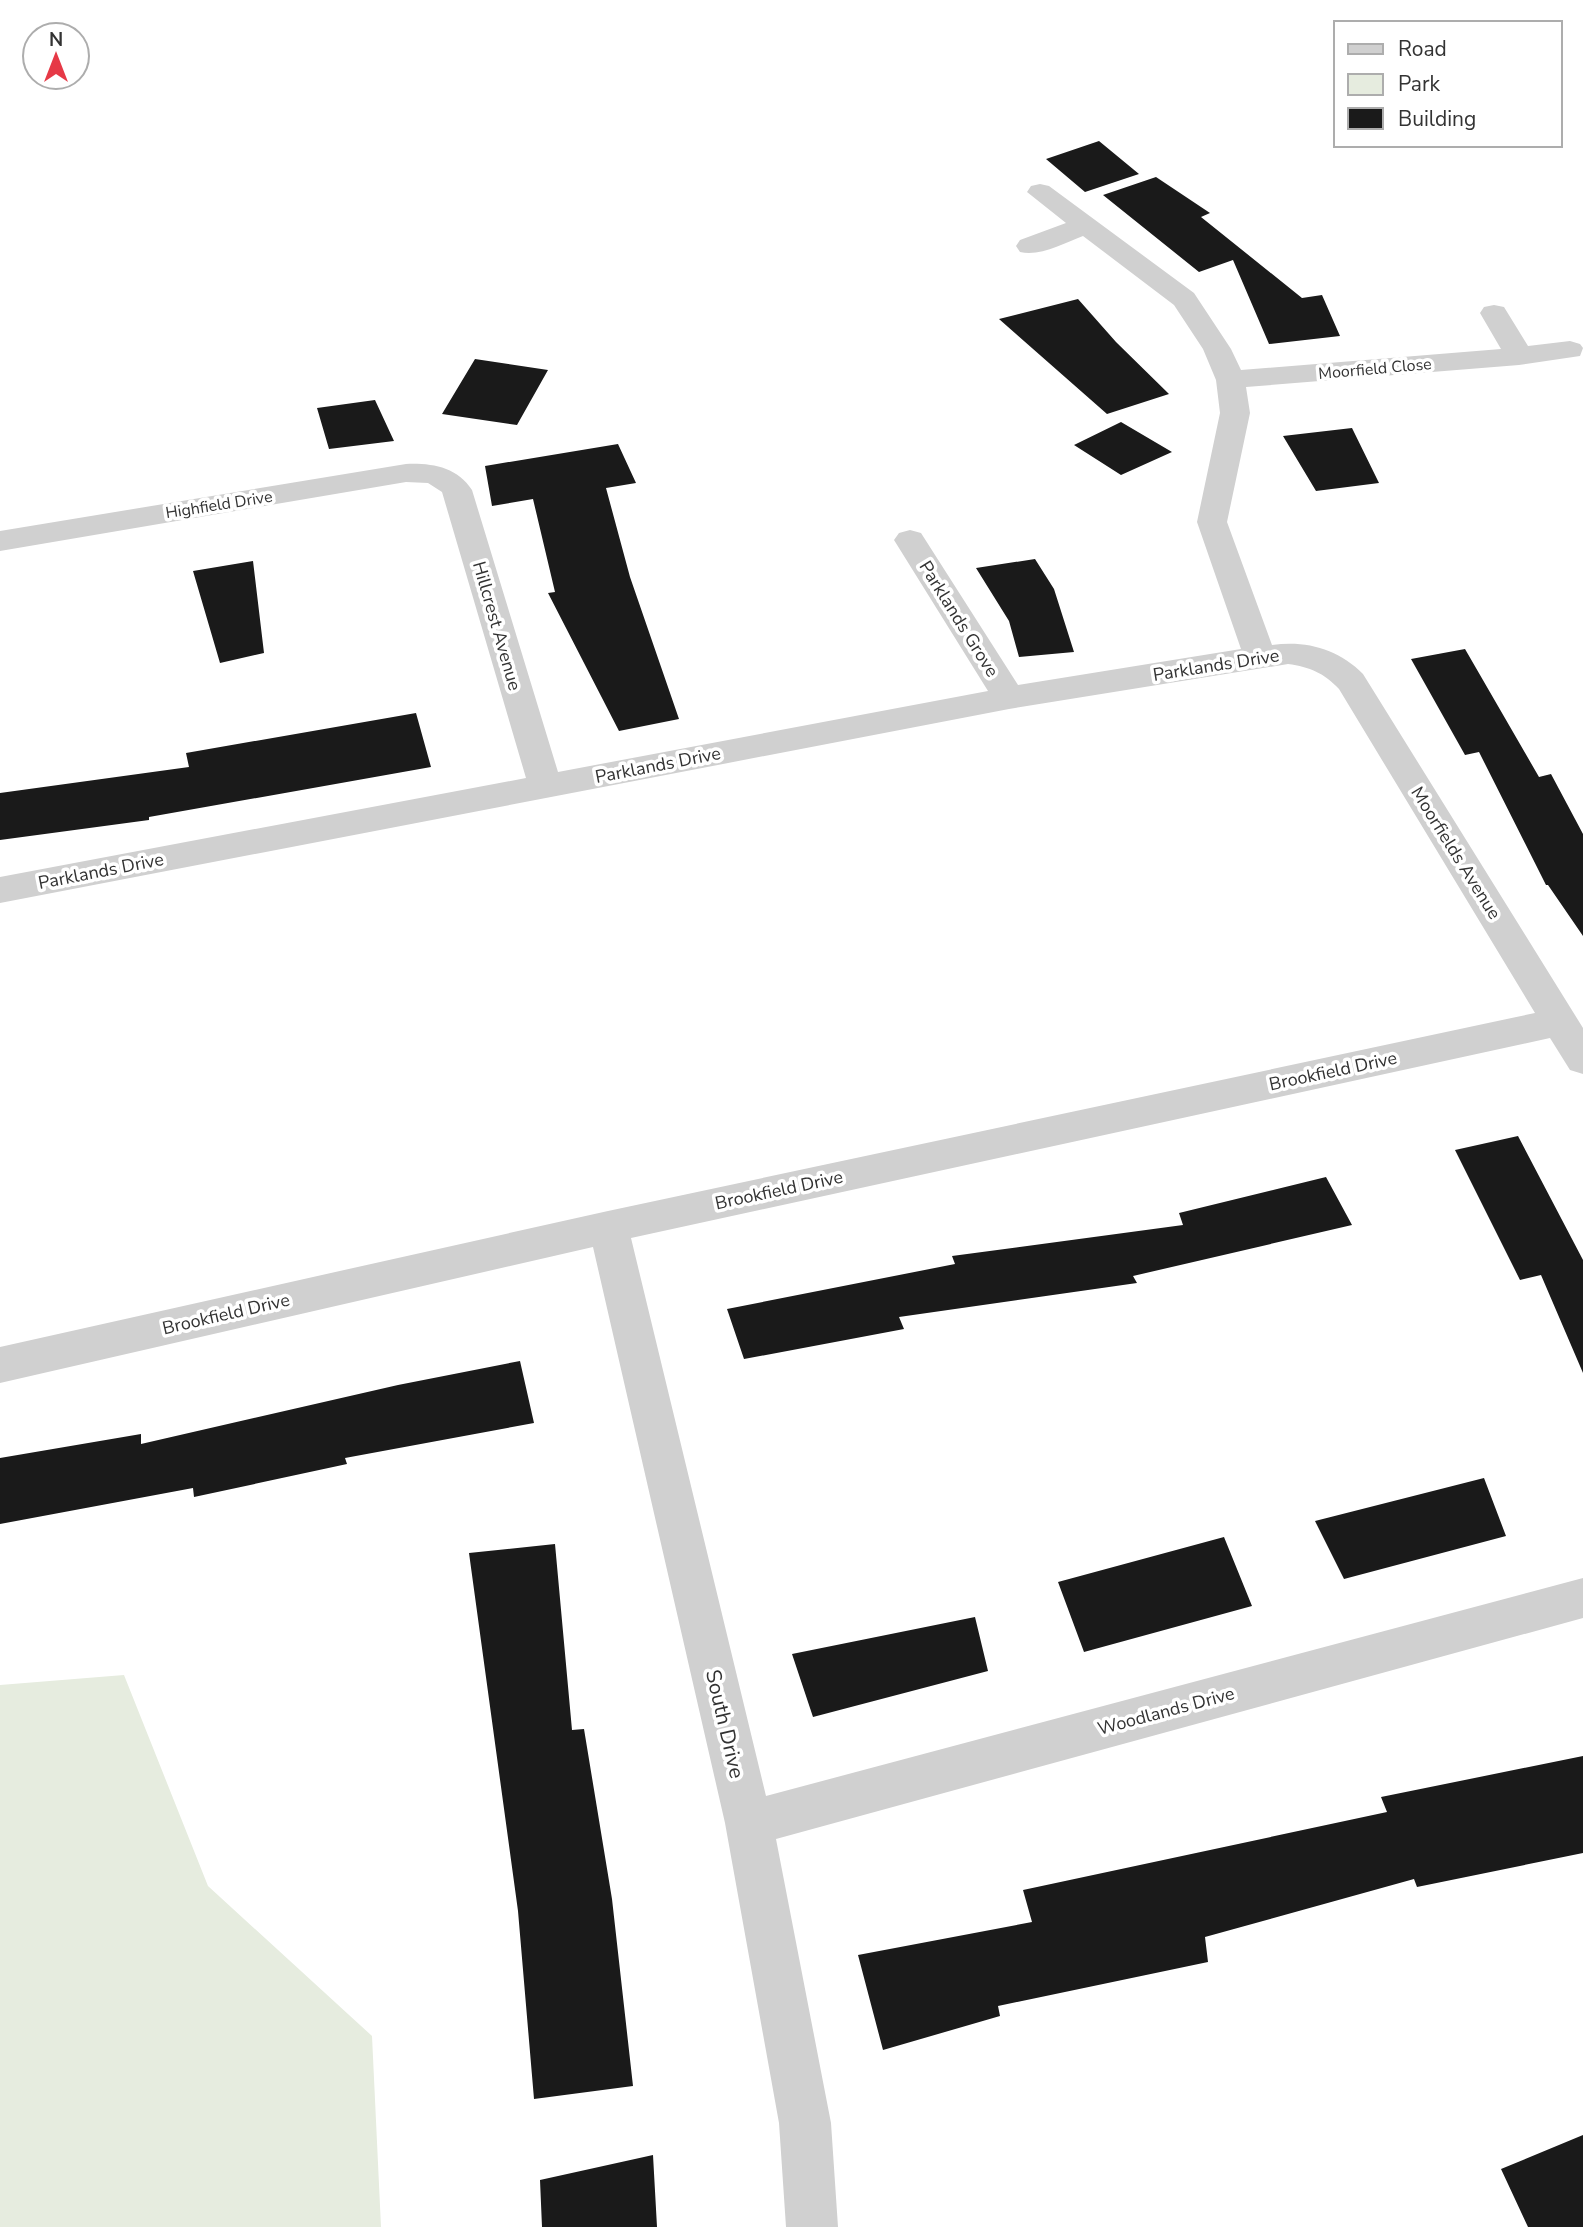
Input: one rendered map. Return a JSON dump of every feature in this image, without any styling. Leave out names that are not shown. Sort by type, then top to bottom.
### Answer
[{"type":"street","points":[[1040,192],[1184,299],[1217,349],[1231,380],[1235,413],[1212,522],[1260,657]]},
{"type":"street","points":[[1030,247],[1086,225]]},
{"type":"street","points":[[1493,313],[1519,356]]},
{"type":"street","name":"Moorfield Close","points":[[1231,380],[1570,350]]},
{"type":"street","name":"Highfield Drive","points":[[0,541],[406,474],[438,475]]},
{"type":"street","name":"Hillcrest Avenue","points":[[438,475],[451,481],[457,490],[544,786]]},
{"type":"street","name":"Parklands Grove","points":[[910,540],[1009,698]]},
{"type":"street","name":"Parklands Drive","points":[[0,890],[1009,698],[1287,653],[1317,657]]},
{"type":"street","name":"Moorfields Avenue","points":[[1317,657],[1341,671],[1351,682],[1583,1060]]},
{"type":"street","name":"Brookfield Drive","points":[[0,1365],[608,1227],[1559,1022]]},
{"type":"street","name":"South Drive","points":[[608,1227],[749,1824],[805,2123],[812,2227]]},
{"type":"street","name":"Woodlands Drive","points":[[749,1824],[1583,1598]]},
{"type":"green space","points":[[124,1675],[208,1886],[372,2036],[381,2227],[0,2227],[0,1685]]},
{"type":"building","points":[[1099,141],[1139,174],[1085,192],[1046,159]]},
{"type":"building","points":[[1156,177],[1210,213],[1201,217],[1302,298],[1322,295],[1340,336],[1269,344],[1233,260],[1199,272],[1103,195]]},
{"type":"building","points":[[1078,299],[1116,342],[1169,394],[1107,414],[999,319]]},
{"type":"building","points":[[475,359],[548,370],[517,425],[442,414]]},
{"type":"building","points":[[375,400],[394,441],[329,449],[317,408]]},
{"type":"building","points":[[1121,422],[1172,452],[1121,475],[1074,445]]},
{"type":"building","points":[[1352,428],[1379,483],[1316,491],[1283,436]]},
{"type":"building","points":[[618,444],[636,483],[606,488],[630,577],[679,719],[619,731],[548,593],[555,592],[533,499],[492,506],[485,466]]},
{"type":"building","points":[[1035,559],[1054,589],[1074,652],[1019,657],[1009,621],[976,568]]},
{"type":"building","points":[[253,561],[264,653],[220,663],[193,571]]},
{"type":"building","points":[[1465,649],[1539,777],[1551,774],[1583,834],[1583,936],[1546,885],[1479,752],[1465,755],[1411,659]]},
{"type":"building","points":[[416,713],[431,767],[149,817],[149,820],[0,840],[0,793],[189,767],[186,753]]},
{"type":"building","points":[[1518,1136],[1583,1260],[1583,1373],[1541,1275],[1520,1280],[1455,1150]]},
{"type":"building","points":[[1326,1177],[1352,1225],[1133,1276],[1137,1283],[899,1317],[904,1329],[744,1359],[727,1309],[955,1264],[952,1256],[1183,1225],[1179,1213]]},
{"type":"building","points":[[520,1361],[534,1423],[345,1458],[347,1464],[194,1497],[193,1488],[0,1524],[0,1458],[141,1434],[141,1444],[398,1385]]},
{"type":"building","points":[[1484,1478],[1506,1536],[1344,1579],[1315,1521]]},
{"type":"building","points":[[1224,1537],[1252,1606],[1084,1652],[1058,1582]]},
{"type":"building","points":[[555,1544],[572,1730],[584,1729],[612,1899],[633,2086],[534,2099],[518,1911],[469,1553]]},
{"type":"building","points":[[975,1617],[988,1671],[813,1717],[792,1654]]},
{"type":"building","points":[[1583,1756],[1583,1853],[1417,1887],[1414,1879],[1205,1937],[1208,1962],[998,2006],[1000,2016],[883,2050],[858,1955],[1032,1922],[1023,1890],[1387,1812],[1381,1797]]},
{"type":"building","points":[[1583,2135],[1583,2227],[1528,2227],[1501,2169]]},
{"type":"building","points":[[653,2155],[657,2227],[542,2227],[540,2180]]}]
